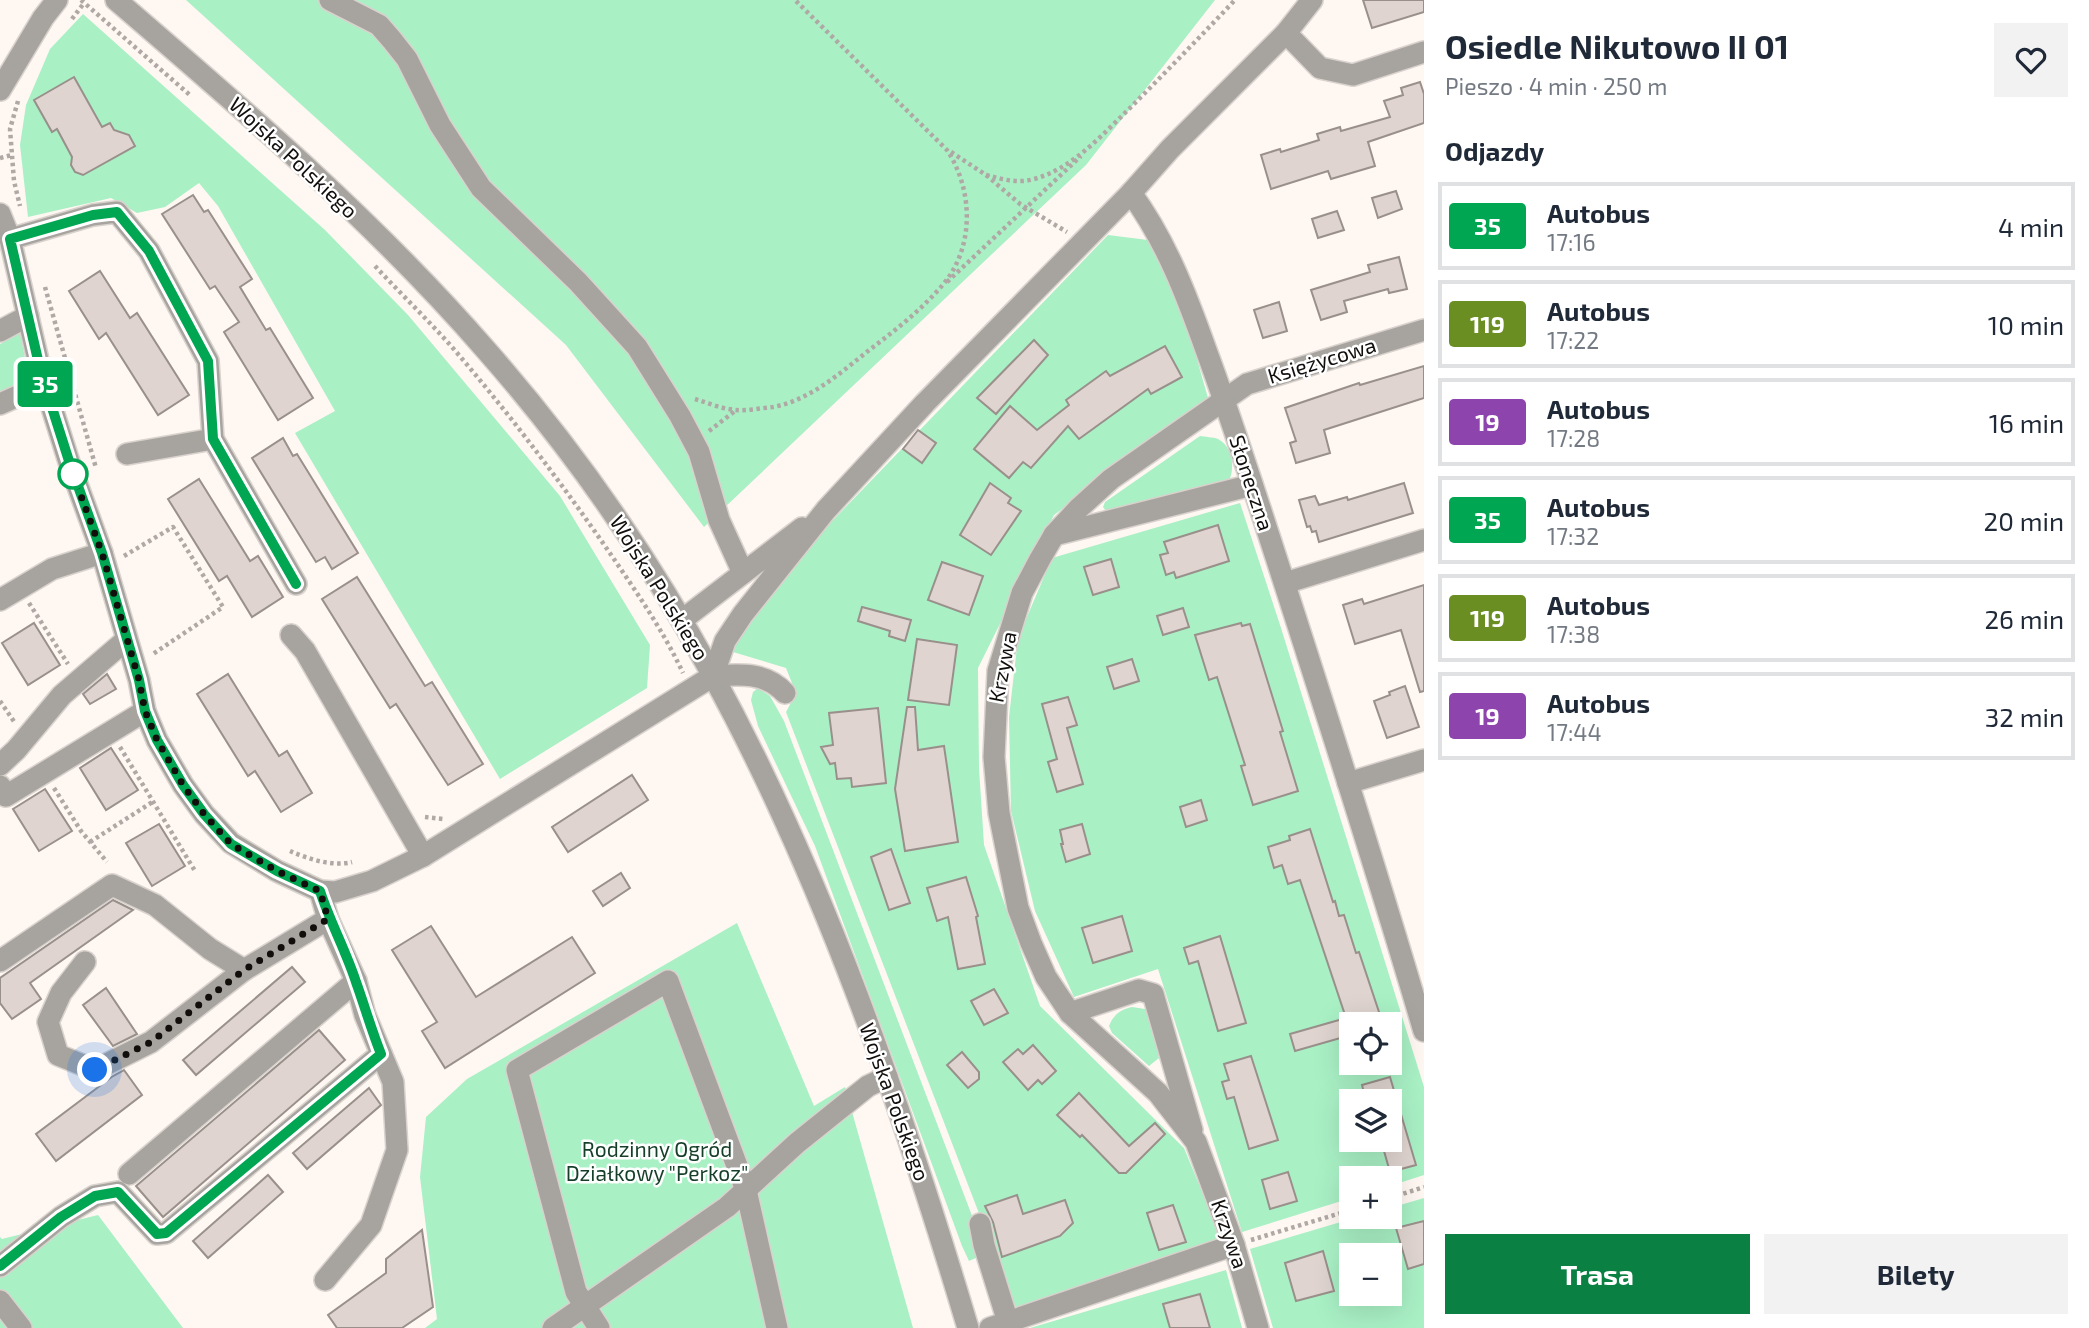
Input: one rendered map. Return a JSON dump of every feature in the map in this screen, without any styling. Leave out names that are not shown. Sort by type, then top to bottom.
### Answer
[{"type":"street","points":[[10,92],[43,18],[57,0]]},
{"type":"street","name":"Wojska Polskiego","points":[[116,0],[317,178],[450,310],[529,402],[642,555],[682,620],[764,773],[821,904],[887,1077],[968,1328]]},
{"type":"street","points":[[330,0],[379,25],[407,59],[440,125],[481,188],[578,282],[637,347],[663,386],[699,452],[719,520],[743,573]]},
{"type":"street","points":[[713,676],[725,641],[737,623],[826,510],[925,403],[1286,33],[1312,0]]},
{"type":"street","points":[[1286,33],[1320,68],[1353,75],[1424,51]]},
{"type":"street","name":"Słoneczna","points":[[1131,193],[1164,245],[1224,398],[1348,783],[1417,979],[1424,1031]]},
{"type":"street","points":[[10,239],[93,215],[117,212],[149,251],[208,361],[213,439],[296,584]]},
{"type":"street","points":[[0,214],[10,239],[45,384],[69,461],[113,554],[126,640],[139,680],[145,711],[157,740],[183,785],[231,844],[277,871],[320,891],[335,892],[372,881],[424,856],[713,676],[746,673],[776,684],[785,693]]},
{"type":"street","points":[[0,331],[28,316]]},
{"type":"street","name":"Księżycowa","points":[[1224,398],[1247,384],[1424,330]]},
{"type":"street","points":[[0,404],[45,384]]},
{"type":"street","name":"Krzywa","points":[[1196,1142],[1158,1093],[1070,1013],[1046,977],[1018,908],[999,813],[994,757],[994,712],[1001,661],[1022,593],[1054,535],[1111,479],[1224,398]]},
{"type":"street","points":[[127,454],[213,439]]},
{"type":"street","points":[[1054,535],[1252,485]]},
{"type":"street","points":[[682,620],[826,510]]},
{"type":"street","points":[[1284,583],[1424,540]]},
{"type":"street","points":[[0,600],[52,569],[113,554]]},
{"type":"street","points":[[291,635],[305,651],[424,856]]},
{"type":"street","points":[[0,765],[62,695],[126,640]]},
{"type":"street","points":[[0,786],[6,796],[145,711]]},
{"type":"street","points":[[1348,783],[1424,760]]},
{"type":"street","points":[[0,961],[113,885],[155,905],[210,949],[244,970]]},
{"type":"street","points":[[320,891],[328,919],[356,981],[365,1015],[393,1082],[397,1150],[371,1225],[325,1280]]},
{"type":"street","points":[[85,962],[61,993],[48,1022],[58,1055],[95,1070],[151,1042],[244,970],[328,919]]},
{"type":"street","points":[[129,1174],[356,981]]},
{"type":"street","points":[[599,1328],[583,1307],[576,1292],[517,1070],[668,981],[746,1190],[777,1328]]},
{"type":"street","name":"Krzywa","points":[[1070,1013],[1139,990],[1153,994],[1196,1142],[1234,1245],[1258,1328]]},
{"type":"street","points":[[0,1266],[61,1217],[95,1196],[118,1192],[157,1234],[166,1233],[381,1054]]},
{"type":"street","points":[[553,1328],[727,1207],[807,1135],[869,1086],[887,1077]]},
{"type":"street","points":[[980,1224],[999,1325],[1234,1245]]},
{"type":"street","points":[[0,1301],[20,1328]]},
{"type":"path","points":[[795,0],[947,150],[957,165],[967,208],[966,232],[959,260],[942,287]]},
{"type":"path","points":[[663,386],[685,396],[736,411],[775,406],[814,393],[895,330],[942,287],[1162,76],[1235,0]]},
{"type":"path","points":[[65,28],[83,2],[199,103]]},
{"type":"path","points":[[10,92],[15,181],[24,213]]},
{"type":"path","points":[[986,175],[1010,181],[1032,180],[1053,172],[1091,145]]},
{"type":"path","points":[[947,150],[986,175],[1026,208],[1083,242]]},
{"type":"path","points":[[0,158],[12,155]]},
{"type":"path","points":[[369,260],[451,346],[567,491],[667,643],[691,690]]},
{"type":"path","points":[[699,452],[708,432],[736,411]]},
{"type":"path","points":[[113,554],[173,527],[223,607],[152,655]]},
{"type":"path","points":[[20,587],[79,680]]},
{"type":"path","points":[[111,731],[195,872]]},
{"type":"path","points":[[44,772],[90,842],[107,862]]},
{"type":"path","points":[[90,842],[154,801]]},
{"type":"path","points":[[1402,1194],[1424,1187]]},
{"type":"path","points":[[1234,1245],[1339,1214]]},
{"type":"green space","points":[[186,0],[1215,0],[1086,165],[704,527],[566,345]]},
{"type":"green space","points":[[83,14],[325,230],[408,315],[560,496],[650,645],[647,688],[500,779],[295,433],[335,411],[218,206],[199,183],[165,207],[137,213],[111,198],[28,217],[20,145],[26,105],[50,49]]},
{"type":"green space","points":[[1108,235],[1148,240],[1182,307],[1208,398],[1054,515],[978,668],[979,768],[984,845],[1040,1006],[1184,1148],[1223,1243],[1017,1312],[786,712],[796,693],[786,668],[733,652],[745,624],[810,544]]},
{"type":"green space","points":[[20,333],[30,382],[0,396],[0,344]]},
{"type":"green space","points":[[1200,436],[1218,439],[1227,447],[1232,464],[1229,481],[1106,511],[1103,507],[1105,502]]},
{"type":"green space","points":[[1240,503],[1401,1012],[1339,1012],[1339,1075],[1402,1075],[1402,1016],[1424,1087],[1424,1175],[1402,1182],[1402,1166],[1339,1166],[1339,1202],[1242,1232],[1158,969],[1074,997],[1035,911],[1011,811],[1009,717],[1018,638],[1052,558]]},
{"type":"green space","points":[[758,688],[770,696],[784,721],[974,1221],[978,1257],[969,1261],[815,846],[758,726],[751,700],[753,692]]},
{"type":"green space","name":"Rodzinny Ogród Działkowy \"Perkoz\"","points":[[737,923],[814,1106],[845,1087],[913,1328],[425,1328],[437,1319],[420,1177],[426,1117],[467,1079]]},
{"type":"green space","points":[[1132,1007],[1145,1009],[1149,1013],[1159,1058],[1149,1066],[1112,1033],[1109,1026],[1118,1013]]},
{"type":"green space","points":[[1424,1198],[1424,1328],[1273,1328],[1250,1249],[1339,1223],[1339,1229],[1402,1229],[1402,1204]]},
{"type":"green space","points":[[98,1215],[183,1328],[0,1328],[0,1237],[2,1239]]},
{"type":"green space","points":[[1226,1270],[1242,1328],[1030,1328]]},
{"type":"building","points":[[1363,0],[1424,0],[1424,12],[1372,28]]},
{"type":"building","points":[[74,77],[102,127],[110,123],[114,130],[129,135],[135,146],[83,175],[75,172],[71,165],[72,157],[57,129],[52,132],[34,100]]},
{"type":"building","points":[[1420,82],[1424,94],[1424,123],[1368,142],[1375,166],[1331,179],[1328,171],[1271,189],[1261,155],[1280,149],[1281,152],[1319,140],[1317,134],[1340,127],[1341,131],[1390,117],[1384,101],[1403,95],[1401,88]]},
{"type":"building","points":[[1396,191],[1402,209],[1378,218],[1372,198]]},
{"type":"building","points":[[193,195],[204,212],[208,210],[252,279],[240,287],[266,330],[270,328],[313,398],[278,420],[224,332],[239,322],[215,286],[210,289],[162,214]]},
{"type":"building","points":[[1337,211],[1344,230],[1318,238],[1312,219]]},
{"type":"building","points":[[1399,257],[1407,289],[1389,293],[1388,289],[1344,301],[1347,312],[1321,320],[1311,290],[1370,272],[1368,265]]},
{"type":"building","points":[[100,271],[130,318],[137,313],[189,395],[158,415],[106,333],[99,339],[69,291]]},
{"type":"building","points":[[1279,302],[1287,331],[1263,338],[1254,310]]},
{"type":"building","points":[[1034,340],[1048,355],[996,414],[977,398]]},
{"type":"building","points":[[1165,346],[1182,377],[1151,394],[1148,389],[1079,439],[1068,426],[1031,468],[1023,462],[1009,478],[974,449],[1010,406],[1037,430],[1069,405],[1066,400],[1106,371],[1110,376]]},
{"type":"building","points":[[1424,366],[1424,398],[1324,430],[1330,453],[1296,463],[1290,443],[1296,441],[1285,408],[1359,383],[1360,385]]},
{"type":"building","points":[[918,430],[936,443],[922,463],[903,449]]},
{"type":"building","points":[[283,438],[293,456],[297,454],[358,553],[332,569],[325,557],[316,562],[252,458]]},
{"type":"building","points":[[199,479],[250,561],[258,556],[283,597],[252,617],[227,576],[219,581],[168,499]]},
{"type":"building","points":[[990,483],[1011,498],[1008,503],[1021,511],[991,555],[960,535]]},
{"type":"building","points":[[1404,483],[1413,513],[1319,542],[1316,531],[1312,532],[1310,526],[1307,527],[1299,500],[1315,496],[1319,505],[1347,497],[1348,500]]},
{"type":"building","points":[[1218,525],[1229,561],[1176,578],[1174,572],[1166,575],[1160,555],[1168,553],[1164,542]]},
{"type":"building","points":[[1111,559],[1119,587],[1093,595],[1084,567]]},
{"type":"building","points":[[942,562],[983,576],[969,615],[928,600]]},
{"type":"building","points":[[357,577],[425,686],[432,682],[483,764],[448,785],[396,704],[390,708],[322,599]]},
{"type":"building","points":[[1424,585],[1424,691],[1420,692],[1401,630],[1355,644],[1343,605],[1362,599],[1364,604]]},
{"type":"building","points":[[862,607],[911,620],[905,641],[889,636],[890,631],[858,621]]},
{"type":"building","points":[[1183,608],[1189,627],[1163,635],[1157,616]]},
{"type":"building","points":[[34,623],[60,665],[28,685],[2,643]]},
{"type":"building","points":[[1241,623],[1242,626],[1250,624],[1283,731],[1280,732],[1298,791],[1253,805],[1241,766],[1245,765],[1217,677],[1209,680],[1195,635]]},
{"type":"building","points":[[917,639],[957,645],[949,705],[908,700]]},
{"type":"building","points":[[1132,659],[1139,681],[1114,689],[1107,667]]},
{"type":"building","points":[[107,674],[116,689],[90,704],[83,694]]},
{"type":"building","points":[[228,674],[279,756],[287,751],[312,793],[281,812],[255,771],[248,776],[197,694]]},
{"type":"building","points":[[1405,686],[1419,727],[1387,738],[1374,701]]},
{"type":"building","points":[[1068,697],[1077,725],[1067,728],[1083,784],[1057,792],[1048,762],[1057,759],[1042,704]]},
{"type":"building","points":[[907,707],[915,707],[918,750],[944,746],[958,842],[905,851],[895,789]]},
{"type":"building","points":[[878,708],[886,783],[852,787],[851,778],[837,779],[835,763],[830,764],[821,747],[833,745],[829,713]]},
{"type":"building","points":[[111,748],[138,790],[106,810],[80,768]]},
{"type":"building","points":[[632,775],[648,800],[568,852],[552,827]]},
{"type":"building","points":[[45,789],[72,831],[39,851],[13,809]]},
{"type":"building","points":[[1201,800],[1207,820],[1186,827],[1180,807]]},
{"type":"building","points":[[159,824],[185,866],[152,886],[126,843]]},
{"type":"building","points":[[1082,824],[1090,854],[1066,862],[1060,830]]},
{"type":"building","points":[[1310,829],[1333,902],[1335,901],[1339,916],[1344,915],[1379,1012],[1344,1012],[1300,880],[1288,884],[1282,865],[1274,868],[1268,847],[1290,840],[1289,836]]},
{"type":"building","points":[[891,849],[910,903],[889,910],[871,857]]},
{"type":"building","points":[[621,873],[630,888],[603,906],[593,891]]},
{"type":"building","points":[[966,877],[978,916],[976,917],[985,964],[958,969],[948,917],[937,921],[927,888]]},
{"type":"building","points":[[113,900],[133,910],[30,983],[41,999],[12,1019],[0,1003],[0,978]]},
{"type":"building","points":[[1122,916],[1132,951],[1093,963],[1082,928]]},
{"type":"building","points":[[431,926],[476,997],[572,937],[595,973],[445,1068],[422,1031],[437,1022],[392,950]]},
{"type":"building","points":[[1220,936],[1246,1023],[1218,1031],[1198,961],[1189,964],[1184,948]]},
{"type":"building","points":[[292,967],[305,982],[196,1075],[183,1060]]},
{"type":"building","points":[[106,988],[137,1034],[113,1046],[83,1005]]},
{"type":"building","points":[[994,989],[1008,1013],[984,1025],[971,1001]]},
{"type":"building","points":[[1339,1020],[1339,1038],[1295,1051],[1290,1034]]},
{"type":"building","points":[[319,1030],[345,1060],[163,1217],[136,1186]]},
{"type":"building","points":[[1033,1045],[1056,1071],[1042,1084],[1038,1080],[1028,1090],[1003,1062],[1018,1049],[1023,1054]]},
{"type":"building","points":[[962,1052],[979,1072],[979,1079],[968,1088],[947,1065]]},
{"type":"building","points":[[1251,1056],[1278,1140],[1249,1149],[1234,1097],[1227,1099],[1222,1082],[1229,1080],[1224,1064]]},
{"type":"building","points":[[124,1070],[142,1095],[56,1161],[36,1134]]},
{"type":"building","points":[[1390,1077],[1394,1089],[1363,1089],[1362,1085]]},
{"type":"building","points":[[369,1088],[381,1105],[307,1169],[293,1153]]},
{"type":"building","points":[[1079,1093],[1129,1146],[1155,1123],[1165,1134],[1126,1173],[1119,1173],[1082,1135],[1080,1137],[1057,1115]]},
{"type":"building","points":[[1402,1118],[1416,1165],[1402,1169],[1402,1166],[1388,1166],[1384,1152],[1402,1152]]},
{"type":"building","points":[[1288,1172],[1297,1201],[1270,1209],[1262,1180]]},
{"type":"building","points":[[268,1175],[283,1192],[208,1258],[193,1241]]},
{"type":"building","points":[[1017,1195],[1023,1214],[1065,1200],[1073,1223],[1060,1236],[1002,1257],[993,1222],[985,1206]]},
{"type":"building","points":[[1173,1205],[1186,1242],[1159,1250],[1147,1213]]},
{"type":"building","points":[[1424,1221],[1424,1264],[1408,1269],[1396,1229],[1402,1229],[1402,1226]]},
{"type":"building","points":[[422,1230],[433,1307],[402,1328],[337,1328],[328,1315],[386,1273],[386,1259]]},
{"type":"building","points":[[1323,1251],[1334,1291],[1296,1301],[1285,1263]]},
{"type":"building","points":[[1200,1294],[1210,1328],[1170,1328],[1163,1304]]},
{"type":"bus line","name":"35","points":[[0,1266],[61,1217],[95,1196],[118,1192],[157,1234],[166,1233],[381,1054],[365,1015],[356,981],[328,919],[320,891],[277,871],[231,844],[183,785],[157,740],[145,711],[139,680],[102,553],[41,373],[10,239],[93,215],[117,212],[149,251],[208,361],[213,439],[296,584]]},
{"type":"route","points":[[73,474],[102,553],[139,680],[145,711],[157,740],[183,785],[231,844],[277,871],[320,891],[328,919],[244,970],[151,1042],[95,1070]]}]
